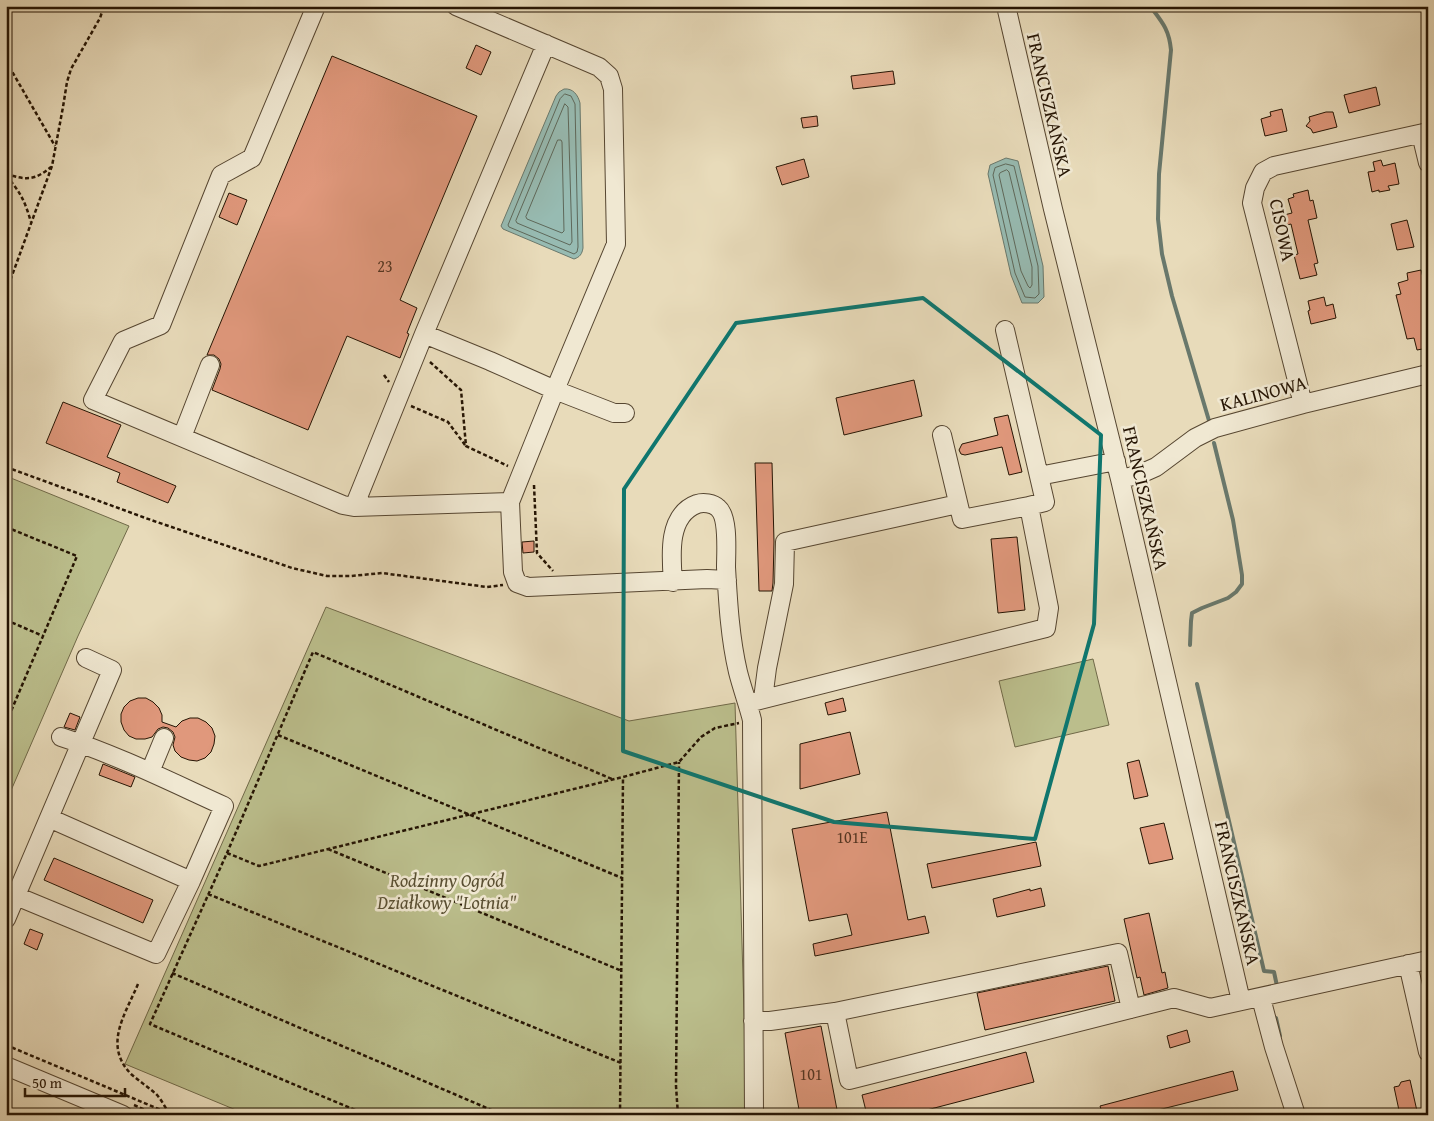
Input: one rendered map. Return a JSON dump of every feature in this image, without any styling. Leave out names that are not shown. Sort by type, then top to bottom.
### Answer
[{"type":"street","points":[[316,6],[252,158],[222,175],[161,325],[122,341],[93,400],[344,505],[510,502]]},
{"type":"street","points":[[456,6],[598,67],[609,76],[613,89],[616,244],[510,502],[512,572],[517,583],[528,587],[727,580]]},
{"type":"street","name":"FRANCISZKAŃSKA","points":[[1006,6],[1053,209],[1116,462],[1241,1001]]},
{"type":"street","points":[[354,506],[546,44]]},
{"type":"street","points":[[1425,133],[1428,163]]},
{"type":"street","name":"CISOWA","points":[[1303,404],[1252,203],[1254,188],[1263,172],[1274,166],[1425,133]]},
{"type":"street","points":[[942,435],[962,519],[1045,502],[1006,330]]},
{"type":"street","points":[[421,342],[614,413],[625,413]]},
{"type":"street","points":[[182,437],[210,365]]},
{"type":"street","name":"KALINOWA","points":[[1120,479],[1138,475],[1156,467],[1195,438],[1211,430],[1303,404],[1428,374]]},
{"type":"street","points":[[1039,476],[1116,462]]},
{"type":"street","points":[[674,582],[672,560],[673,535],[679,519],[687,509],[699,504],[710,504],[719,508],[725,519],[732,641],[738,673],[755,701]]},
{"type":"street","points":[[754,1115],[752,720],[755,701],[767,668],[784,584],[785,542],[958,504]]},
{"type":"street","points":[[755,701],[1046,628],[1049,608],[1029,506]]},
{"type":"street","points":[[6,919],[112,670],[86,658]]},
{"type":"street","points":[[16,896],[156,954],[224,806],[150,772],[61,737]]},
{"type":"street","points":[[150,772],[164,738]]},
{"type":"street","points":[[49,818],[191,880]]},
{"type":"street","points":[[753,1021],[770,1021],[835,1012],[1118,953],[1131,1009]]},
{"type":"street","points":[[835,1012],[849,1080],[1174,998],[1210,1008],[1428,960]]},
{"type":"street","points":[[1408,964],[1428,1052]]},
{"type":"street","points":[[1261,998],[1274,1047],[1296,1115]]},
{"type":"street","points":[[6,1066],[123,1115]]},
{"type":"path","points":[[6,292],[52,166],[71,69],[100,18],[104,6]]},
{"type":"path","points":[[6,61],[56,146]]},
{"type":"path","points":[[6,175],[19,178],[36,177],[52,166]]},
{"type":"path","points":[[6,175],[23,198],[32,222]]},
{"type":"path","points":[[421,342],[461,390],[466,446]]},
{"type":"path","points":[[384,375],[398,397],[413,407],[448,422],[466,446],[534,478],[537,553],[566,586]]},
{"type":"path","points":[[6,466],[151,520],[292,568],[327,576],[382,573],[487,586],[517,583]]},
{"type":"path","points":[[6,527],[77,556],[7,720]]},
{"type":"path","points":[[6,620],[43,636]]},
{"type":"path","points":[[367,1115],[150,1024],[227,853],[313,652],[612,779]]},
{"type":"path","points":[[227,853],[259,866],[623,777],[678,762],[701,736],[715,728],[735,724]]},
{"type":"path","points":[[278,735],[622,878]]},
{"type":"path","points":[[678,762],[676,1076],[678,1115]]},
{"type":"path","points":[[620,1115],[623,777]]},
{"type":"path","points":[[328,849],[622,971]]},
{"type":"path","points":[[208,894],[621,1063]]},
{"type":"path","points":[[172,973],[503,1115]]},
{"type":"path","points":[[138,984],[118,1030],[116,1048],[122,1063],[157,1095],[171,1114]]},
{"type":"path","points":[[6,1045],[171,1114]]},
{"type":"highlighted area","points":[[923,298],[1101,435],[1094,624],[1035,839],[834,822],[623,751],[624,489],[736,323]]},
{"type":"green space","points":[[6,476],[129,526],[78,636],[6,802]]},
{"type":"green space","name":"Rodzinny Ogród Działkowy \"Lotnia\"","points":[[326,607],[629,721],[735,703],[747,1115],[248,1115],[125,1064]]},
{"type":"green space","points":[[1093,659],[1109,725],[1015,747],[999,681]]},
{"type":"water","points":[[564,89],[575,93],[580,103],[583,248],[580,255],[574,259],[503,229],[501,226],[556,96]]},
{"type":"water","points":[[1006,158],[1018,161],[1043,266],[1044,297],[1038,303],[1022,303],[1011,275],[988,174],[990,165]]},
{"type":"building","points":[[476,45],[491,52],[481,75],[466,68]]},
{"type":"building","points":[[332,56],[477,116],[400,300],[417,308],[400,358],[347,336],[308,430],[212,390],[221,364],[214,355],[207,355]]},
{"type":"building","points":[[893,71],[895,84],[853,89],[851,76]]},
{"type":"building","points":[[1376,87],[1380,105],[1349,113],[1344,95]]},
{"type":"building","points":[[1282,109],[1287,131],[1265,136],[1261,119],[1271,116],[1270,112]]},
{"type":"building","points":[[1333,112],[1337,127],[1313,133],[1306,126],[1310,121],[1309,117]]},
{"type":"building","points":[[817,116],[818,126],[803,128],[801,118]]},
{"type":"building","points":[[804,159],[809,177],[782,185],[776,167]]},
{"type":"building","points":[[1381,160],[1383,166],[1395,163],[1399,184],[1388,186],[1390,190],[1372,192],[1368,172],[1375,171],[1373,162]]},
{"type":"building","points":[[1308,190],[1310,201],[1313,200],[1317,218],[1308,220],[1318,263],[1314,264],[1317,275],[1300,279],[1294,255],[1298,254],[1291,224],[1287,225],[1284,215],[1292,213],[1288,199],[1294,197],[1293,194]]},
{"type":"building","points":[[229,193],[247,200],[237,225],[219,217]]},
{"type":"building","points":[[1407,220],[1414,247],[1397,250],[1391,224]]},
{"type":"building","points":[[1421,270],[1428,296],[1428,348],[1417,350],[1414,338],[1407,339],[1396,295],[1401,294],[1398,283],[1408,280],[1407,273]]},
{"type":"building","points":[[1324,297],[1326,306],[1333,304],[1336,318],[1311,324],[1308,301]]},
{"type":"building","points":[[914,380],[922,416],[844,435],[836,398]]},
{"type":"building","points":[[63,402],[121,425],[107,457],[176,486],[168,503],[117,482],[120,473],[46,443]]},
{"type":"building","points":[[1008,415],[1022,472],[1009,475],[1002,447],[965,455],[961,454],[959,450],[962,444],[998,435],[994,418]]},
{"type":"building","points":[[755,463],[772,463],[774,542],[772,591],[759,591]]},
{"type":"building","points":[[1017,537],[1025,610],[998,613],[991,539]]},
{"type":"building","points":[[534,541],[534,552],[523,553],[522,542]]},
{"type":"building","points":[[146,698],[153,702],[159,708],[162,722],[176,727],[182,721],[190,718],[198,718],[206,722],[212,728],[215,736],[211,752],[205,758],[197,761],[181,757],[175,751],[173,745],[175,737],[173,732],[163,727],[158,729],[152,737],[145,739],[136,739],[129,736],[121,722],[121,714],[124,707],[130,701]]},
{"type":"building","points":[[843,698],[846,711],[828,715],[825,703]]},
{"type":"building","points":[[70,713],[80,717],[75,730],[64,727]]},
{"type":"building","points":[[850,732],[860,774],[800,789],[800,744]]},
{"type":"building","points":[[1139,760],[1148,796],[1134,799],[1127,763]]},
{"type":"building","points":[[103,764],[135,777],[131,787],[99,775]]},
{"type":"building","points":[[887,812],[908,920],[925,916],[929,933],[815,956],[813,944],[852,935],[847,914],[809,921],[792,829]]},
{"type":"building","points":[[1164,823],[1173,859],[1149,864],[1140,828]]},
{"type":"building","points":[[1036,842],[1041,866],[932,888],[927,864]]},
{"type":"building","points":[[54,858],[153,900],[143,923],[44,880]]},
{"type":"building","points":[[1041,888],[1045,906],[997,917],[993,899]]},
{"type":"building","points":[[1149,913],[1162,973],[1165,972],[1168,988],[1144,995],[1140,977],[1137,978],[1124,919]]},
{"type":"building","points":[[30,929],[43,934],[37,950],[24,944]]},
{"type":"building","points":[[1108,966],[1115,1001],[985,1030],[977,993]]},
{"type":"building","points":[[821,1026],[838,1115],[800,1115],[785,1033]]},
{"type":"building","points":[[1187,1030],[1190,1042],[1170,1048],[1167,1036]]},
{"type":"building","points":[[1026,1052],[1034,1082],[923,1111],[924,1115],[867,1115],[862,1095]]},
{"type":"building","points":[[1233,1071],[1238,1090],[1138,1115],[1103,1115],[1100,1106]]},
{"type":"building","points":[[1410,1080],[1417,1111],[1400,1115],[1394,1087],[1399,1086],[1401,1082]]},
{"type":"waterway","points":[[1150,6],[1167,31],[1171,50],[1159,174],[1158,219],[1162,254],[1172,296],[1210,424]]},
{"type":"waterway","points":[[1190,645],[1192,613],[1228,598],[1242,584],[1233,520],[1214,443]]},
{"type":"waterway","points":[[1197,684],[1264,971],[1274,972],[1277,986]]},
{"type":"waterway","points":[[1276,1018],[1280,1036]]}]
